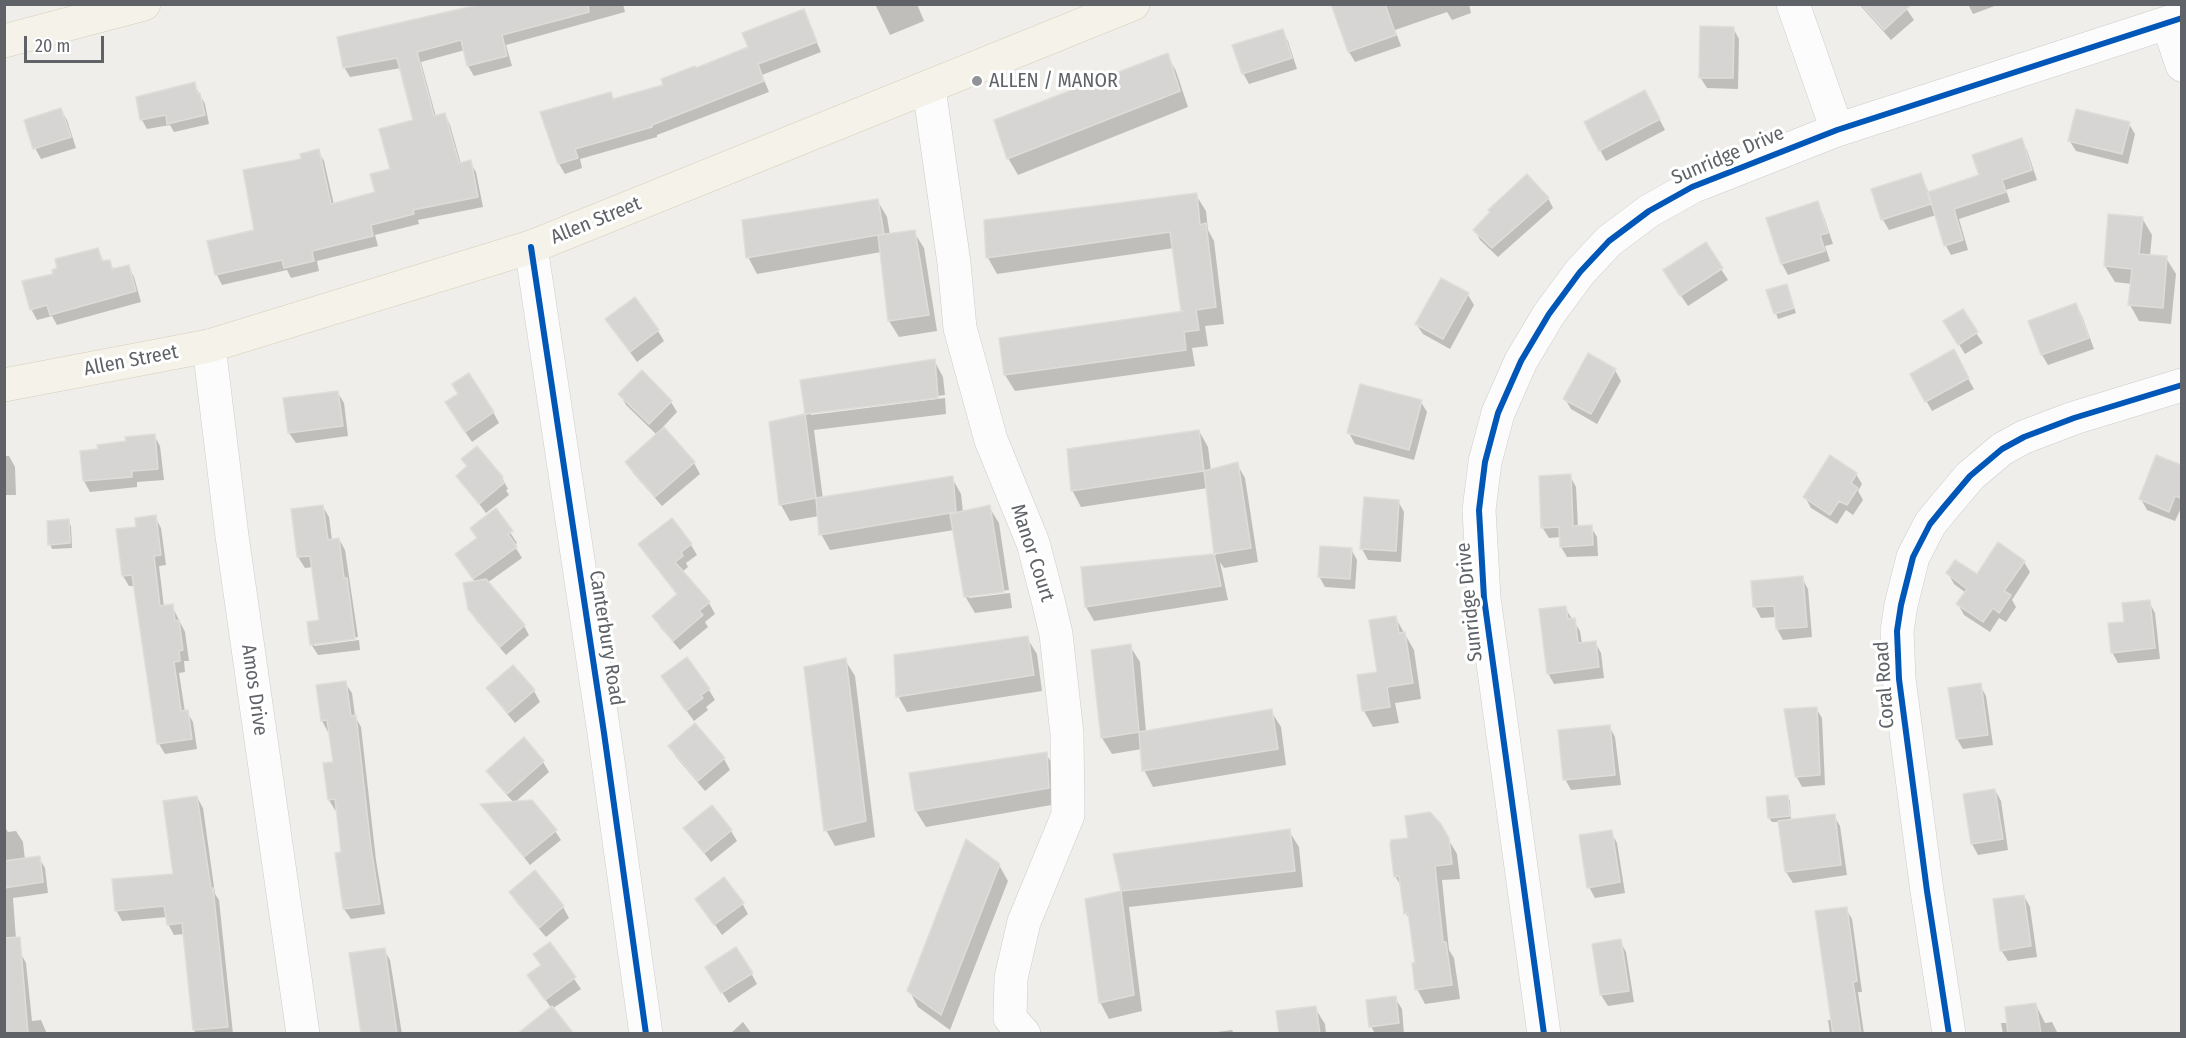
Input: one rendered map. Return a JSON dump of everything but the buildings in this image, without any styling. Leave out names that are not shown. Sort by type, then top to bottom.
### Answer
[{"type":"main road","points":[[4,41],[144,4]]},
{"type":"main road","name":"Allen Street","points":[[4,385],[209,346],[531,248],[1133,4]]},
{"type":"street","points":[[1793,4],[1837,130]]},
{"type":"street","points":[[2175,20],[2181,65]]},
{"type":"street","name":"Sunridge Drive","points":[[1544,1034],[1486,610],[1479,510],[1485,462],[1498,412],[1521,361],[1549,314],[1580,272],[1608,241],[1670,198],[1714,178],[1837,130],[2175,20]]},
{"type":"street","name":"Manor Court","points":[[929,88],[954,263],[960,328],[991,440],[1033,543],[1056,634],[1067,734],[1068,815],[1024,922],[1011,978],[1008,1028]]},
{"type":"street","name":"Canterbury Road","points":[[531,248],[604,733],[646,1034]]},
{"type":"street","name":"Amos Drive","points":[[209,346],[232,536],[303,1034]]},
{"type":"street","name":"Coral Road","points":[[1949,1034],[1915,809],[1898,671],[1897,631],[1913,558],[1930,524],[1943,508],[1970,476],[2002,449],[2024,437],[2074,418],[2181,386]]},
{"type":"cycle path","points":[[1544,1034],[1484,598],[1479,510],[1485,462],[1498,413],[1521,361],[1549,314],[1580,272],[1609,241],[1649,211],[1692,187],[1837,130],[2182,18]]},
{"type":"cycle path","points":[[531,247],[604,733],[646,1034]]},
{"type":"cycle path","points":[[1949,1034],[1927,891],[1899,679],[1897,631],[1913,557],[1930,524],[1943,508],[1970,476],[2002,449],[2024,437],[2074,418],[2182,385]]},
{"type":"place","name":"ALLEN / MANOR","points":[[977,81]]}]
